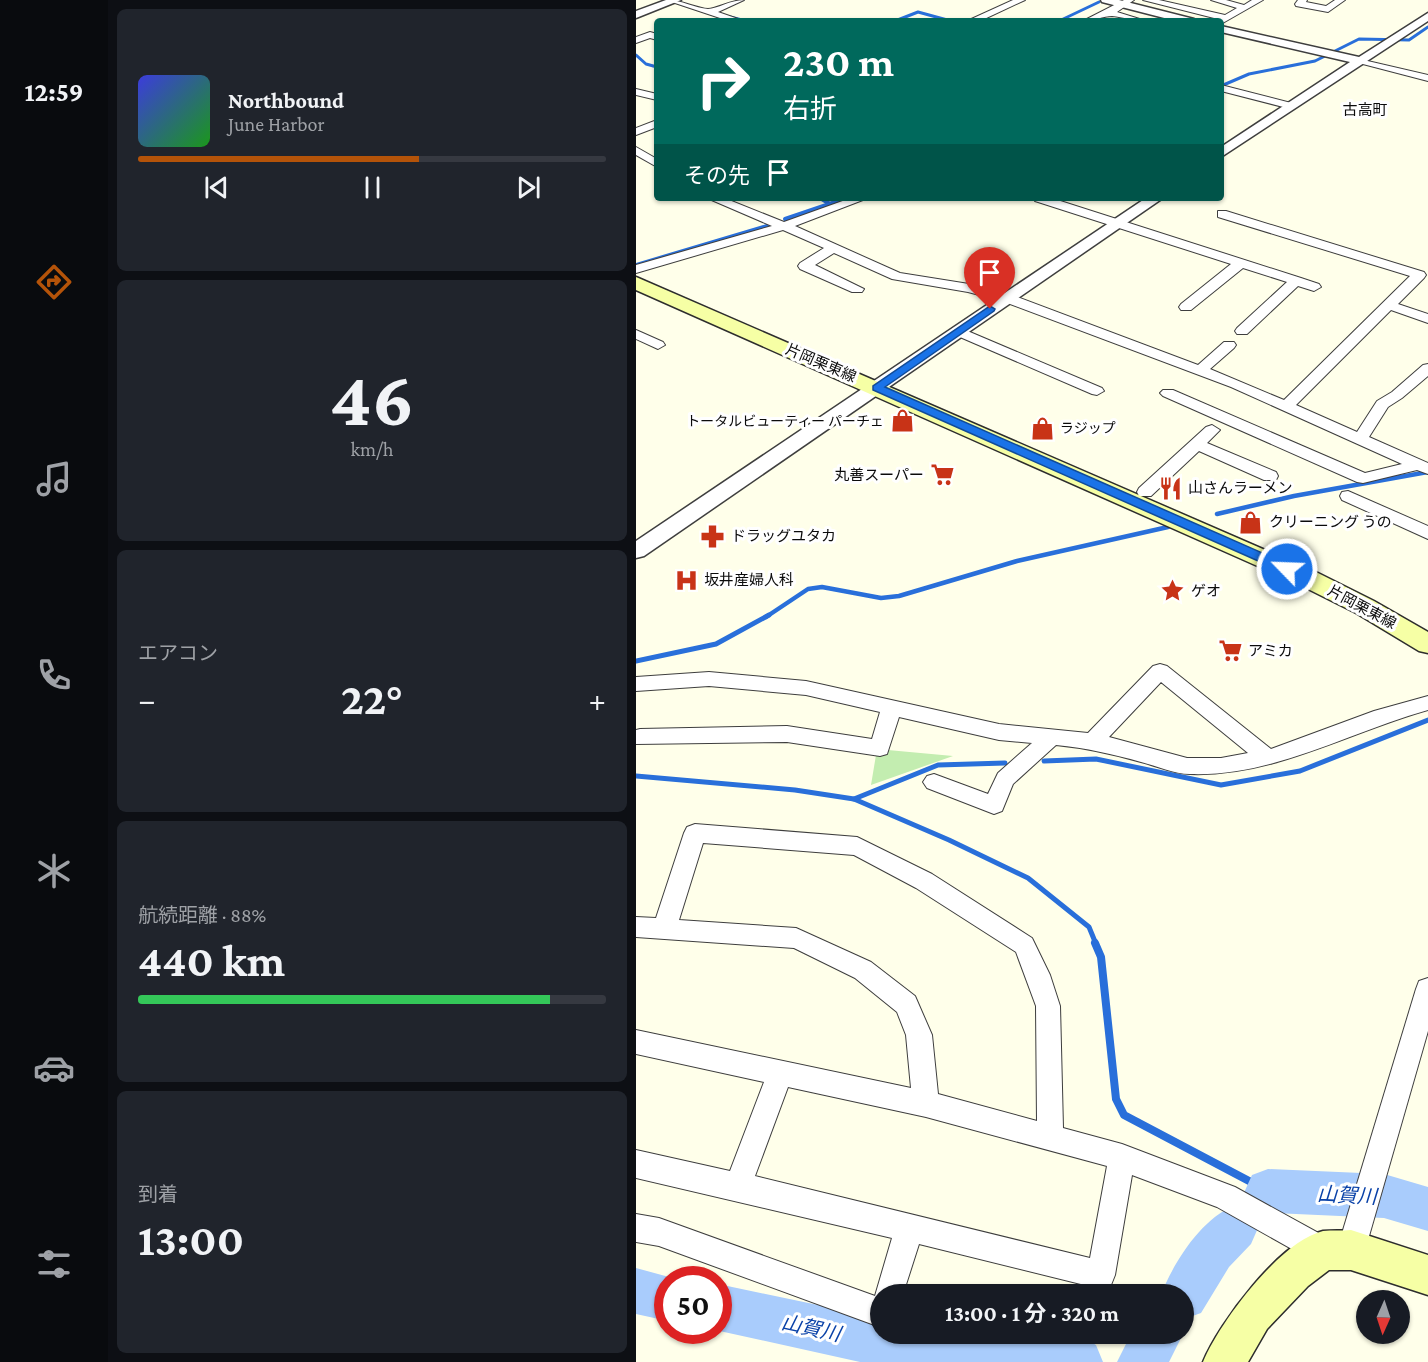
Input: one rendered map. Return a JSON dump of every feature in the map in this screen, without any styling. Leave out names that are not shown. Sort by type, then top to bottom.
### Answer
[{"type":"main road","name":"片岡栗東線","points":[[636,269],[1307,578],[1365,607],[1428,644]]},
{"type":"main road","name":"片岡栗東線","points":[[636,283],[1145,492],[1295,557],[1428,627]]},
{"type":"main road","points":[[1224,1362],[1253,1315],[1294,1272],[1337,1250],[1428,1275]]},
{"type":"street","points":[[636,15],[673,0],[730,18]]},
{"type":"street","points":[[710,11],[740,0]]},
{"type":"street","points":[[979,18],[1021,0]]},
{"type":"street","points":[[1106,0],[1126,2],[1180,18]]},
{"type":"street","points":[[1148,0],[1206,18]]},
{"type":"street","points":[[1215,0],[1243,7]]},
{"type":"street","points":[[1224,21],[1243,7],[1259,0]]},
{"type":"street","points":[[1304,0],[1299,4],[1328,9],[1341,0]]},
{"type":"street","points":[[1096,18],[1126,2]]},
{"type":"street","points":[[1109,13],[1129,18]]},
{"type":"street","points":[[1224,151],[1428,16]]},
{"type":"street","points":[[1224,24],[1331,54],[1428,78]]},
{"type":"street","points":[[636,40],[650,34],[654,36]]},
{"type":"street","points":[[636,45],[646,48]]},
{"type":"street","points":[[1224,89],[1291,106]]},
{"type":"street","points":[[638,92],[654,96]]},
{"type":"street","points":[[636,132],[654,124]]},
{"type":"street","points":[[636,150],[654,160]]},
{"type":"street","points":[[636,168],[654,160]]},
{"type":"street","points":[[721,201],[784,225],[897,276],[969,288],[1007,298],[1286,406],[1424,467]]},
{"type":"street","points":[[636,269],[784,225],[853,201]]},
{"type":"street","points":[[1048,201],[1314,287]]},
{"type":"street","points":[[636,551],[1152,201]]},
{"type":"street","points":[[1222,214],[1424,276]]},
{"type":"street","points":[[833,248],[805,266],[856,289]]},
{"type":"street","points":[[1186,307],[1241,263]]},
{"type":"street","points":[[1286,406],[1389,305],[1424,276]]},
{"type":"street","points":[[1242,331],[1296,281]]},
{"type":"street","points":[[1389,305],[1428,319]]},
{"type":"street","points":[[958,331],[1097,391]]},
{"type":"street","points":[[636,334],[658,345]]},
{"type":"street","points":[[1199,371],[1229,345]]},
{"type":"street","points":[[1359,438],[1368,429],[1382,404],[1397,395],[1428,369]]},
{"type":"street","points":[[1168,393],[1363,478],[1424,467]]},
{"type":"street","points":[[1145,492],[1212,430]]},
{"type":"street","points":[[1196,444],[1270,476]]},
{"type":"street","points":[[1348,496],[1428,533]]},
{"type":"street","points":[[1093,741],[1160,671],[1268,758]]},
{"type":"street","points":[[636,684],[709,679],[795,687],[999,732],[1093,741],[1187,766],[1221,766],[1268,758],[1381,716],[1428,703]]},
{"type":"street","points":[[640,736],[787,734],[880,747],[891,708]]},
{"type":"street","points":[[934,782],[994,805],[1005,778],[1052,737]]},
{"type":"street","points":[[664,929],[695,832],[857,846],[924,881],[1024,945],[1038,975],[1048,1006],[1050,1136]]},
{"type":"street","points":[[636,927],[796,938],[863,970],[906,1004],[919,1035],[926,1104]]},
{"type":"street","points":[[636,1042],[926,1104],[1122,1157],[1225,1197],[1337,1250],[1428,990]]},
{"type":"street","points":[[738,1186],[781,1072]]},
{"type":"street","points":[[636,1164],[738,1186],[909,1230],[1101,1275],[1122,1157]]},
{"type":"street","points":[[636,1228],[659,1232],[870,1308]]},
{"type":"street","points":[[892,1284],[909,1230]]},
{"type":"green space","points":[[877,749],[953,756],[871,785]]},
{"type":"waterway","points":[[1065,18],[1099,2]]},
{"type":"waterway","points":[[903,18],[918,12],[940,18]]},
{"type":"waterway","points":[[730,17],[734,18]]},
{"type":"waterway","points":[[1224,85],[1249,74],[1315,61],[1359,39],[1409,40],[1428,27]]},
{"type":"waterway","points":[[636,55],[646,64],[654,66]]},
{"type":"waterway","points":[[825,201],[830,204]]},
{"type":"waterway","points":[[830,204],[838,201]]},
{"type":"waterway","points":[[785,219],[830,204]]},
{"type":"waterway","points":[[636,265],[767,226]]},
{"type":"waterway","points":[[1217,514],[1294,496],[1428,472]]},
{"type":"waterway","points":[[769,615],[808,589],[822,587],[881,598],[899,596],[1017,561],[1168,527]]},
{"type":"waterway","points":[[636,661],[716,644],[769,615]]},
{"type":"waterway","points":[[1044,761],[1096,759],[1221,785],[1300,771],[1428,720]]},
{"type":"waterway","points":[[854,799],[938,765],[1005,763]]},
{"type":"waterway","points":[[636,776],[795,790],[854,799]]},
{"type":"waterway","points":[[854,799],[949,840],[1028,878],[1089,927],[1096,944]]},
{"type":"waterway","points":[[1095,943],[1101,957],[1116,1099],[1124,1115],[1268,1191]]},
{"type":"waterway","name":"山賀川","points":[[1265,1195],[1268,1191],[1384,1196],[1428,1209]]},
{"type":"waterway","name":"山賀川","points":[[1192,1284],[1213,1251],[1235,1228]]},
{"type":"waterway","name":"山賀川","points":[[636,1291],[654,1295]]},
{"type":"waterway","name":"山賀川","points":[[732,1311],[903,1347],[1049,1345],[1079,1362]]},
{"type":"waterway","name":"山賀川","points":[[1141,1362],[1153,1344]]},
{"type":"place","name":"トータルビューティー パーチェ","points":[[902,421]]},
{"type":"place","name":"ラジップ","points":[[1042,428]]},
{"type":"place","name":"丸善スーパー","points":[[942,475]]},
{"type":"place","name":"山さんラーメン","points":[[1170,488]]},
{"type":"place","name":"クリーニング うの","points":[[1251,522]]},
{"type":"place","name":"ドラッグユタカ","points":[[713,536]]},
{"type":"place","name":"坂井産婦人科","points":[[686,580]]},
{"type":"place","name":"ゲオ","points":[[1173,591]]},
{"type":"place","name":"アミカ","points":[[1230,651]]},
{"type":"district","name":"古高町","points":[[1365,110]]},
{"type":"route","points":[[990,309],[877,388],[1287,569]]}]
